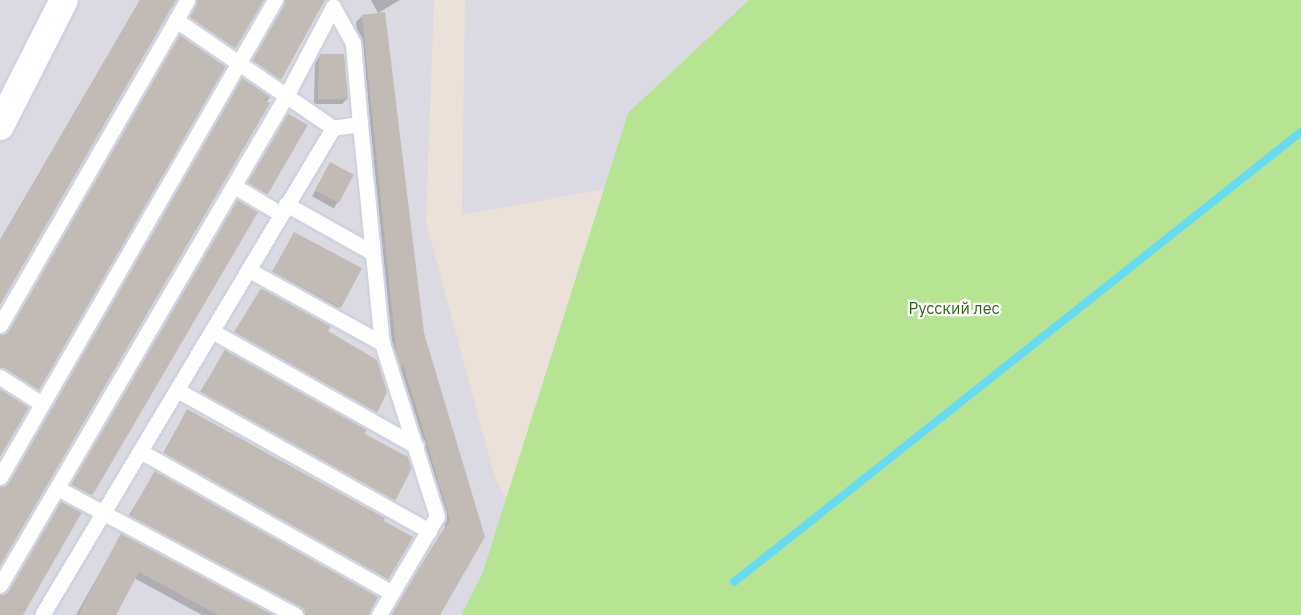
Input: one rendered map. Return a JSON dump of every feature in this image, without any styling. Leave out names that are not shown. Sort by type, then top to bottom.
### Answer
[{"type":"street","points":[[0,126],[64,0]]},
{"type":"lane","points":[[0,325],[187,0]]},
{"type":"lane","points":[[0,477],[275,0]]},
{"type":"lane","points":[[0,585],[286,96],[333,7],[353,43],[382,343],[438,516],[379,615]]},
{"type":"lane","points":[[176,20],[333,128],[360,124]]},
{"type":"lane","points":[[42,615],[333,128]]},
{"type":"lane","points":[[234,186],[374,253]]},
{"type":"lane","points":[[249,270],[382,343]]},
{"type":"lane","points":[[212,331],[416,446]]},
{"type":"lane","points":[[0,377],[42,404]]},
{"type":"lane","points":[[177,390],[429,531]]},
{"type":"lane","points":[[141,451],[392,593]]},
{"type":"lane","points":[[57,488],[295,615]]},
{"type":"shaded area","points":[[0,0],[434,0],[426,222],[495,478],[564,615],[0,615]]},
{"type":"shaded area","points":[[465,0],[975,0],[979,121],[462,215]]},
{"type":"green space","name":"Русский лес","points":[[749,0],[1301,0],[1301,615],[461,615],[482,575],[628,113]]},
{"type":"building","points":[[140,0],[176,0],[0,305],[0,241]]},
{"type":"building","points":[[197,0],[264,0],[235,49],[189,17]]},
{"type":"building","points":[[285,0],[325,0],[281,80],[252,60]]},
{"type":"building","points":[[385,12],[424,333],[485,537],[440,615],[390,615],[450,520],[403,364],[400,369],[397,359],[362,15]]},
{"type":"building","points":[[179,34],[226,66],[39,390],[0,367],[0,335],[8,330]]},
{"type":"building","points":[[319,54],[344,54],[348,99],[318,99]]},
{"type":"building","points":[[242,77],[272,98],[263,99],[270,103],[0,566],[0,487],[8,482]]},
{"type":"building","points":[[287,113],[308,125],[268,194],[247,182]]},
{"type":"building","points":[[330,162],[354,175],[339,203],[315,190]]},
{"type":"building","points":[[237,199],[258,212],[95,491],[92,495],[70,484]]},
{"type":"building","points":[[294,232],[362,268],[341,308],[273,272]]},
{"type":"building","points":[[263,289],[331,326],[328,331],[377,360],[387,392],[377,413],[234,332],[260,290]]},
{"type":"building","points":[[225,349],[367,430],[365,434],[408,457],[412,468],[395,501],[201,392]]},
{"type":"building","points":[[0,389],[29,407],[0,457]]},
{"type":"building","points":[[187,409],[385,518],[384,521],[413,537],[388,580],[164,454]]},
{"type":"building","points":[[155,470],[378,597],[369,615],[305,615],[300,606],[130,516]]},
{"type":"building","points":[[60,501],[82,512],[23,615],[0,615],[0,595],[8,590]]},
{"type":"building","points":[[121,533],[274,615],[218,615],[139,572],[116,615],[78,615]]},
{"type":"waterway","points":[[734,582],[1301,132]]}]
